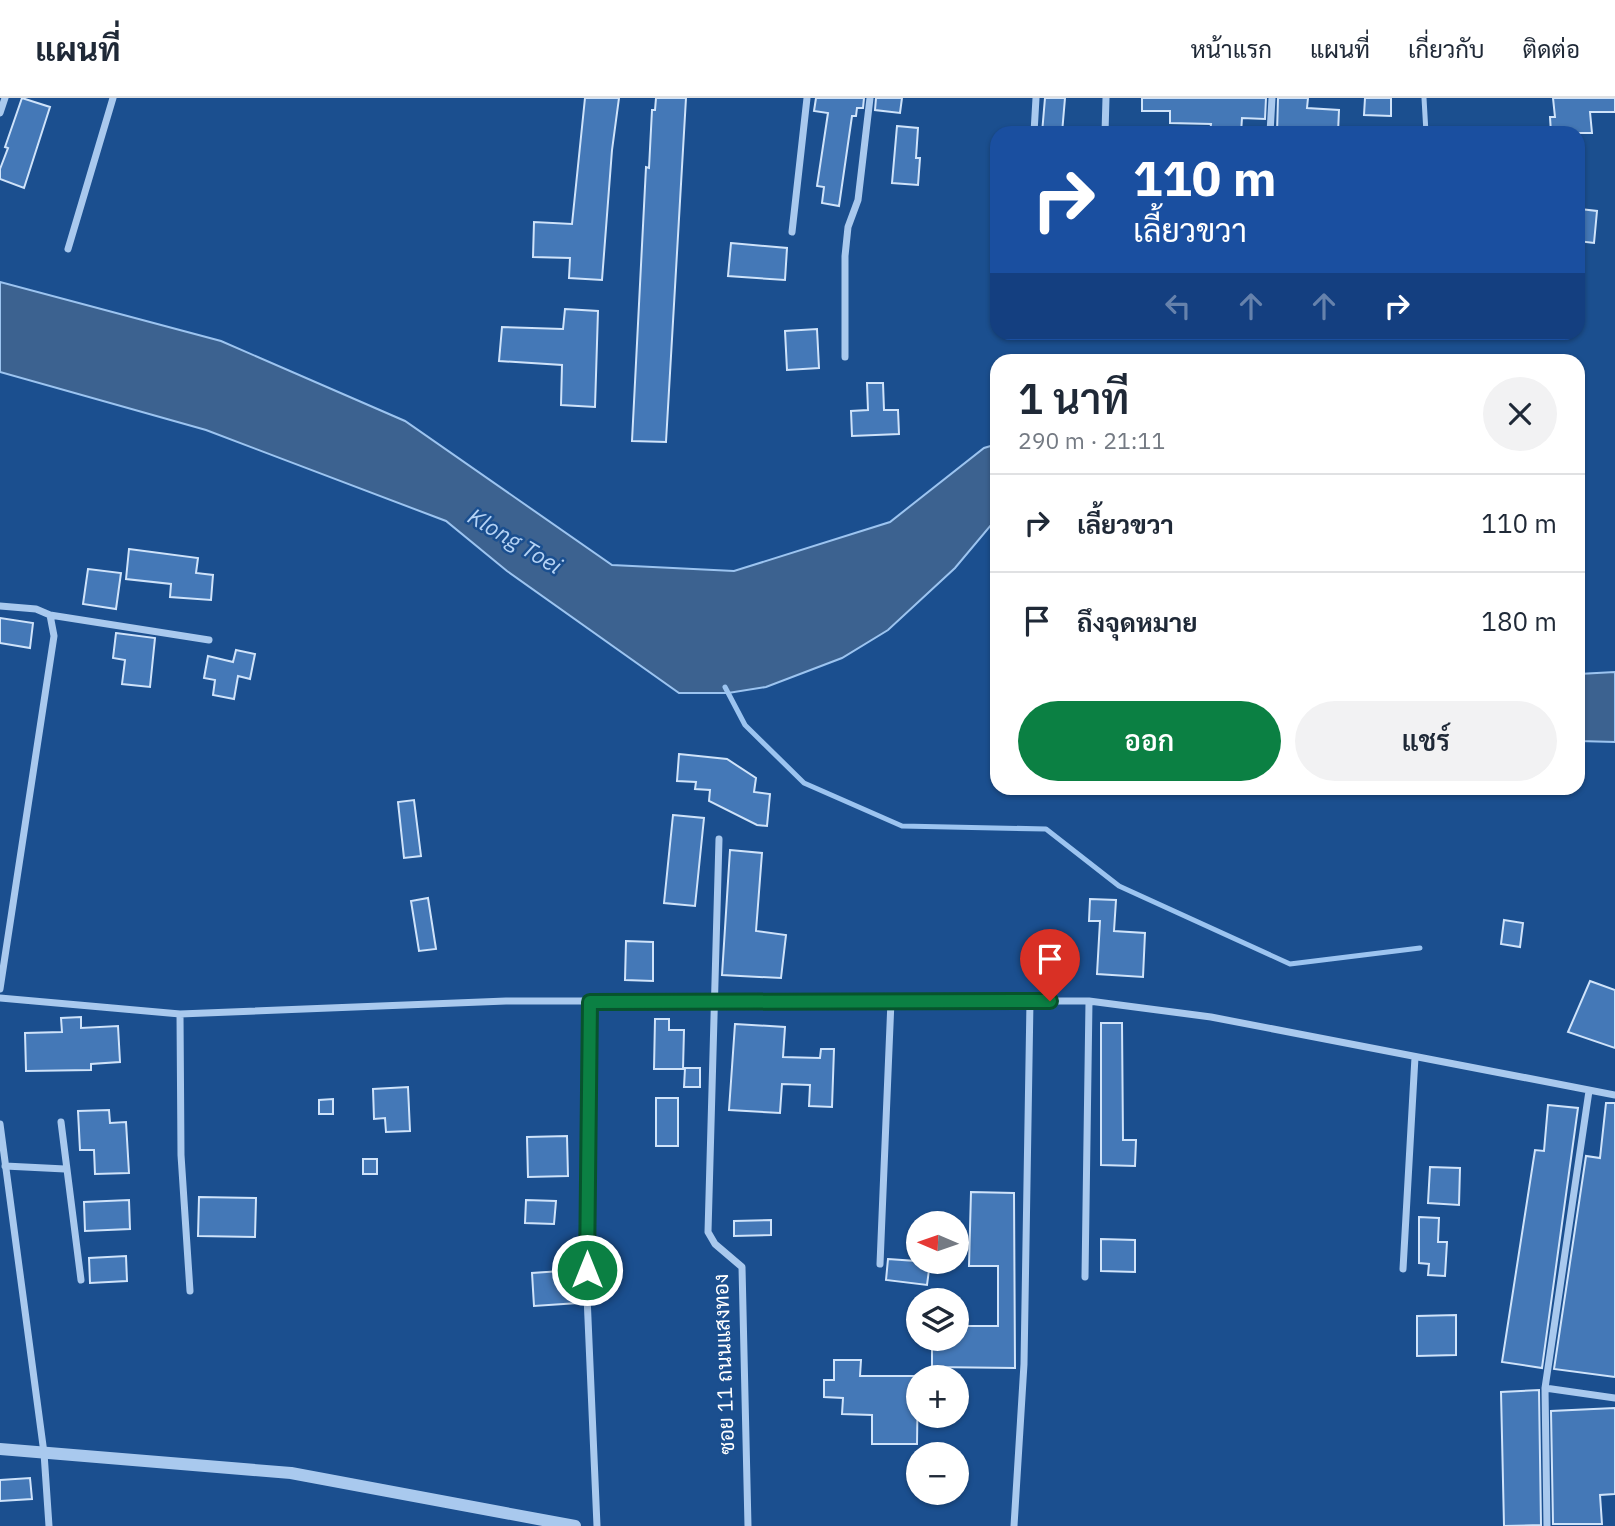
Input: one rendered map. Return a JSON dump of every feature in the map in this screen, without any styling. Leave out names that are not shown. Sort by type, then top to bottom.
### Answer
[{"type":"street","points":[[0,113],[5,98]]},
{"type":"street","points":[[68,249],[113,98]]},
{"type":"street","points":[[792,232],[807,98]]},
{"type":"street","points":[[845,357],[845,256],[848,227],[858,200],[870,98]]},
{"type":"street","points":[[1034,126],[1036,98]]},
{"type":"street","points":[[1105,126],[1106,98]]},
{"type":"street","points":[[1270,126],[1272,98]]},
{"type":"street","points":[[0,606],[36,609],[50,615],[209,640]]},
{"type":"street","points":[[0,989],[54,636],[50,615]]},
{"type":"street","name":"ซอย 11 ถนนแสงทอง","points":[[719,839],[708,1233],[715,1244],[742,1267],[748,1526]]},
{"type":"street","points":[[0,998],[180,1014],[506,1001],[1089,1001],[1211,1017],[1615,1095]]},
{"type":"street","points":[[880,1264],[891,1001]]},
{"type":"street","points":[[1014,1526],[1024,1364],[1030,1001]]},
{"type":"street","points":[[1085,1277],[1089,1001]]},
{"type":"street","points":[[590,1002],[587,1296],[597,1526]]},
{"type":"street","points":[[180,1014],[181,1155],[190,1291]]},
{"type":"street","points":[[1403,1269],[1415,1057]]},
{"type":"street","points":[[1548,1526],[1545,1388],[1589,1091]]},
{"type":"street","points":[[61,1122],[81,1280]]},
{"type":"street","points":[[0,1124],[44,1453],[49,1526]]},
{"type":"street","points":[[5,1166],[65,1169]]},
{"type":"street","points":[[1545,1388],[1615,1398]]},
{"type":"street","points":[[0,1449],[291,1473],[575,1526]]},
{"type":"lane","points":[[1424,98],[1426,126]]},
{"type":"water","name":"Klong Toei","points":[[0,282],[221,341],[405,421],[612,565],[734,571],[890,522],[984,448],[990,446],[990,526],[955,568],[888,630],[842,658],[766,687],[728,693],[679,693],[507,571],[446,521],[206,430],[0,372]]},
{"type":"water","points":[[1615,672],[1615,742],[1585,741],[1585,674]]},
{"type":"building","points":[[22,98],[50,107],[24,188],[0,179],[0,169],[8,148],[5,147]]},
{"type":"building","points":[[585,98],[619,98],[612,150],[602,280],[569,278],[570,258],[533,257],[534,222],[572,224]]},
{"type":"building","points":[[656,98],[686,98],[666,442],[632,441],[646,167],[649,168],[652,110],[655,110]]},
{"type":"building","points":[[816,98],[864,98],[863,108],[857,108],[856,116],[852,116],[839,206],[822,203],[824,187],[817,186],[828,113],[814,111]]},
{"type":"building","points":[[876,98],[902,98],[900,113],[875,110]]},
{"type":"building","points":[[1045,98],[1065,98],[1063,126],[1043,126]]},
{"type":"building","points":[[1142,98],[1266,98],[1265,119],[1242,118],[1241,126],[1170,123],[1170,111],[1142,111]]},
{"type":"building","points":[[1278,98],[1308,98],[1307,108],[1339,110],[1338,126],[1277,126]]},
{"type":"building","points":[[1365,98],[1391,98],[1391,116],[1364,115]]},
{"type":"building","points":[[1553,98],[1615,98],[1615,112],[1590,112],[1592,133],[1585,133],[1585,126],[1551,126],[1550,117],[1555,117]]},
{"type":"building","points":[[897,126],[918,128],[918,185],[892,183]]},
{"type":"building","points":[[1585,210],[1597,211],[1594,243],[1585,242]]},
{"type":"building","points":[[731,243],[787,248],[785,280],[728,276]]},
{"type":"building","points":[[565,309],[598,311],[595,407],[561,405],[562,365],[499,361],[502,327],[563,329]]},
{"type":"building","points":[[817,329],[819,368],[787,370],[785,331]]},
{"type":"building","points":[[867,383],[883,383],[884,410],[898,410],[899,434],[852,436],[851,411],[868,410]]},
{"type":"building","points":[[129,549],[198,558],[196,573],[213,575],[211,600],[170,597],[171,584],[126,579]]},
{"type":"building","points":[[88,569],[121,573],[116,609],[83,604]]},
{"type":"building","points":[[0,618],[33,623],[30,648],[0,643]]},
{"type":"building","points":[[116,633],[155,638],[150,687],[122,684],[125,660],[113,658]]},
{"type":"building","points":[[236,650],[255,654],[250,679],[238,676],[234,699],[213,695],[215,680],[204,678],[208,656],[233,662]]},
{"type":"building","points":[[679,754],[727,759],[756,778],[754,792],[770,794],[767,826],[757,825],[709,801],[710,790],[695,789],[696,782],[677,781]]},
{"type":"building","points":[[414,800],[421,856],[404,858],[398,802]]},
{"type":"building","points":[[673,815],[704,818],[695,906],[664,903]]},
{"type":"building","points":[[730,850],[762,853],[756,931],[786,935],[781,978],[722,975]]},
{"type":"building","points":[[428,898],[436,949],[419,951],[411,901]]},
{"type":"building","points":[[1090,899],[1116,900],[1114,931],[1145,933],[1143,977],[1097,974],[1100,921],[1089,921]]},
{"type":"building","points":[[1504,920],[1523,923],[1520,947],[1501,944]]},
{"type":"building","points":[[626,941],[653,942],[653,981],[625,980]]},
{"type":"building","points":[[1590,981],[1615,990],[1615,1048],[1568,1032]]},
{"type":"building","points":[[81,1017],[81,1028],[118,1026],[120,1062],[91,1064],[91,1070],[26,1071],[25,1033],[62,1032],[61,1018]]},
{"type":"building","points":[[655,1019],[669,1019],[669,1030],[684,1030],[683,1069],[654,1069]]},
{"type":"building","points":[[1101,1023],[1122,1023],[1123,1140],[1136,1140],[1135,1166],[1101,1165]]},
{"type":"building","points":[[735,1024],[785,1027],[783,1057],[820,1058],[821,1049],[834,1049],[832,1107],[809,1106],[810,1085],[782,1084],[780,1113],[729,1110]]},
{"type":"building","points":[[685,1068],[700,1068],[700,1087],[684,1087]]},
{"type":"building","points":[[408,1087],[410,1131],[386,1132],[385,1118],[374,1119],[373,1089]]},
{"type":"building","points":[[656,1098],[678,1098],[678,1146],[656,1146]]},
{"type":"building","points":[[333,1099],[333,1114],[319,1114],[319,1100]]},
{"type":"building","points":[[1606,1103],[1615,1103],[1615,1377],[1554,1369],[1586,1156],[1600,1158]]},
{"type":"building","points":[[1548,1105],[1578,1108],[1542,1368],[1502,1362],[1535,1150],[1544,1151]]},
{"type":"building","points":[[109,1110],[110,1123],[126,1122],[129,1173],[95,1174],[94,1150],[80,1150],[78,1111]]},
{"type":"building","points":[[567,1136],[568,1176],[528,1177],[527,1137]]},
{"type":"building","points":[[363,1159],[377,1159],[377,1174],[363,1174]]},
{"type":"building","points":[[1430,1167],[1460,1168],[1459,1205],[1428,1203]]},
{"type":"building","points":[[971,1192],[1014,1193],[1015,1368],[932,1365],[932,1351],[969,1351],[969,1326],[998,1326],[998,1266],[970,1266]]},
{"type":"building","points":[[199,1197],[256,1198],[255,1237],[198,1236]]},
{"type":"building","points":[[129,1200],[130,1229],[85,1231],[84,1202]]},
{"type":"building","points":[[526,1200],[556,1201],[554,1224],[525,1223]]},
{"type":"building","points":[[1419,1217],[1439,1218],[1438,1242],[1447,1242],[1445,1276],[1428,1275],[1429,1264],[1419,1263]]},
{"type":"building","points":[[771,1220],[771,1235],[734,1236],[734,1221]]},
{"type":"building","points":[[1101,1239],[1135,1240],[1135,1272],[1101,1271]]},
{"type":"building","points":[[126,1256],[127,1281],[90,1283],[89,1258]]},
{"type":"building","points":[[888,1259],[906,1260],[906,1274],[928,1274],[927,1285],[886,1280]]},
{"type":"building","points":[[576,1270],[578,1303],[534,1306],[532,1273]]},
{"type":"building","points":[[1456,1315],[1456,1355],[1417,1356],[1417,1316]]},
{"type":"building","points":[[834,1360],[861,1360],[860,1376],[906,1376],[906,1428],[917,1428],[917,1442],[872,1444],[872,1415],[842,1414],[843,1398],[824,1397],[824,1380],[834,1380]]},
{"type":"building","points":[[1539,1390],[1541,1525],[1504,1526],[1501,1392]]},
{"type":"building","points":[[1615,1408],[1615,1494],[1600,1495],[1602,1524],[1553,1524],[1551,1411]]},
{"type":"building","points":[[30,1478],[32,1499],[0,1501],[0,1480]]},
{"type":"waterway","points":[[725,687],[745,725],[804,783],[902,826],[1046,829],[1119,886],[1290,964],[1420,948]]},
{"type":"route","points":[[587,1270],[590,1002],[1050,1001]]}]
